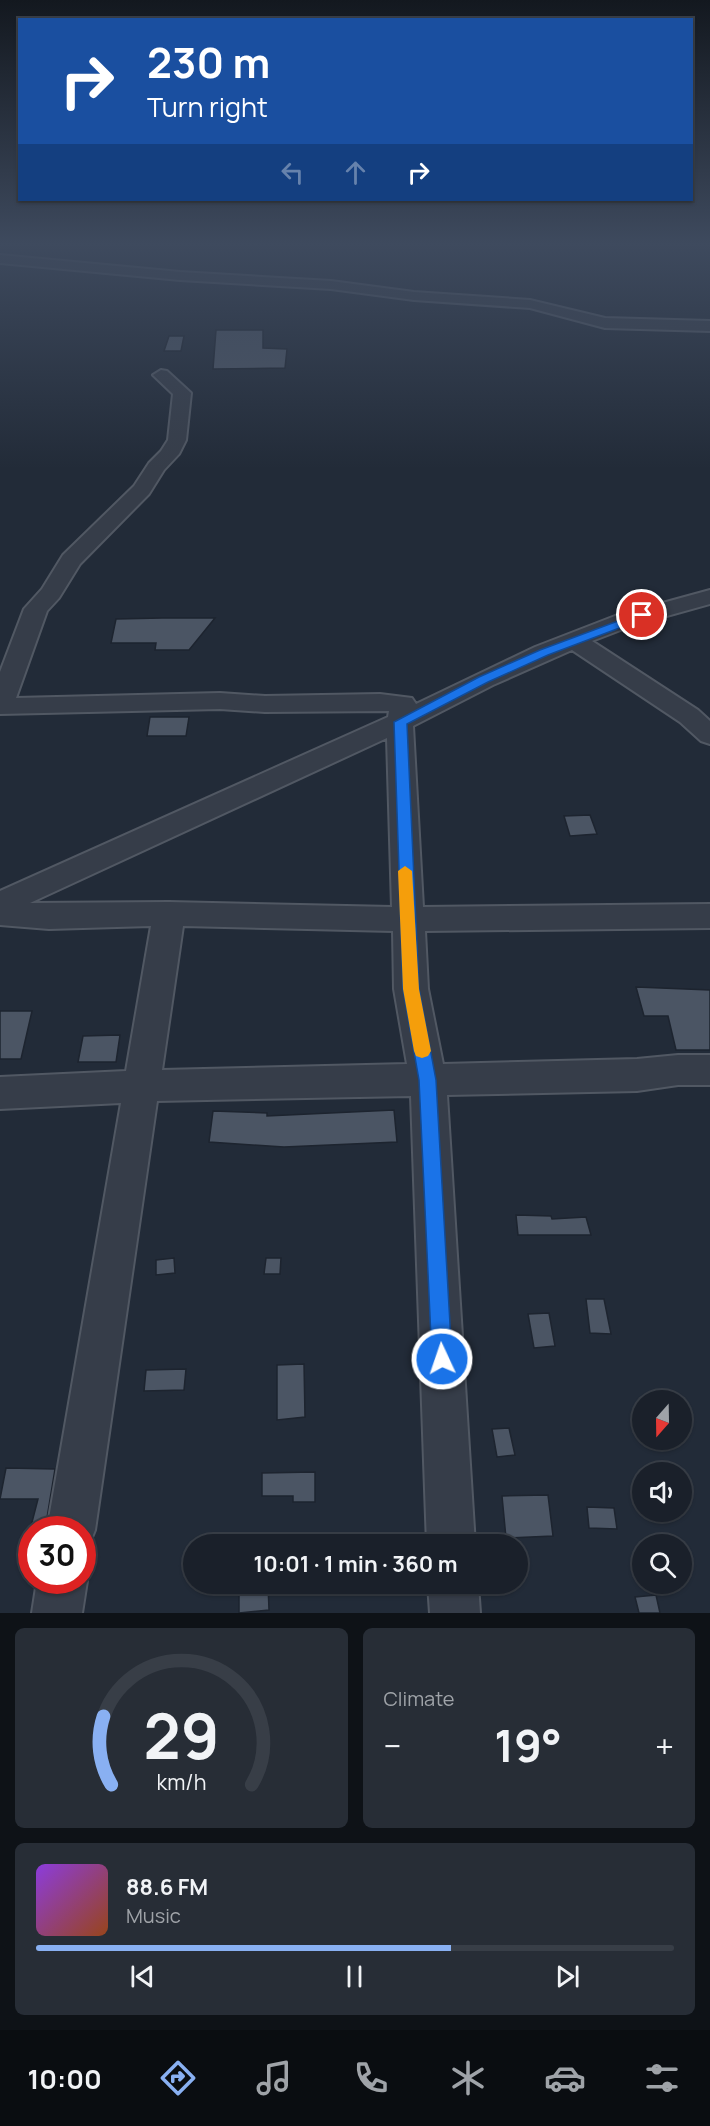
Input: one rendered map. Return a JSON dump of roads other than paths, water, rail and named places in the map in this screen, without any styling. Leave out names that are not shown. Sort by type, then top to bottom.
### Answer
[{"type":"street","points":[[590,319],[605,323],[710,326]]},
{"type":"street","points":[[161,375],[182,393],[177,440],[142,490],[71,560],[51,593],[36,609],[0,705],[219,701],[255,704],[368,700],[403,704],[400,722],[411,989],[428,1080],[450,1534]]},
{"type":"street","points":[[0,904],[575,640],[642,615],[710,597]]},
{"type":"street","points":[[575,640],[689,716],[710,735]]},
{"type":"street","points":[[0,913],[49,917],[169,914],[407,919],[710,916]]},
{"type":"street","points":[[73,1516],[169,914]]},
{"type":"street","points":[[0,1093],[141,1086],[637,1075],[678,1070],[710,1070]]},
{"type":"street","points":[[57,1613],[61,1594]]},
{"type":"street","points":[[454,1594],[455,1613]]}]
